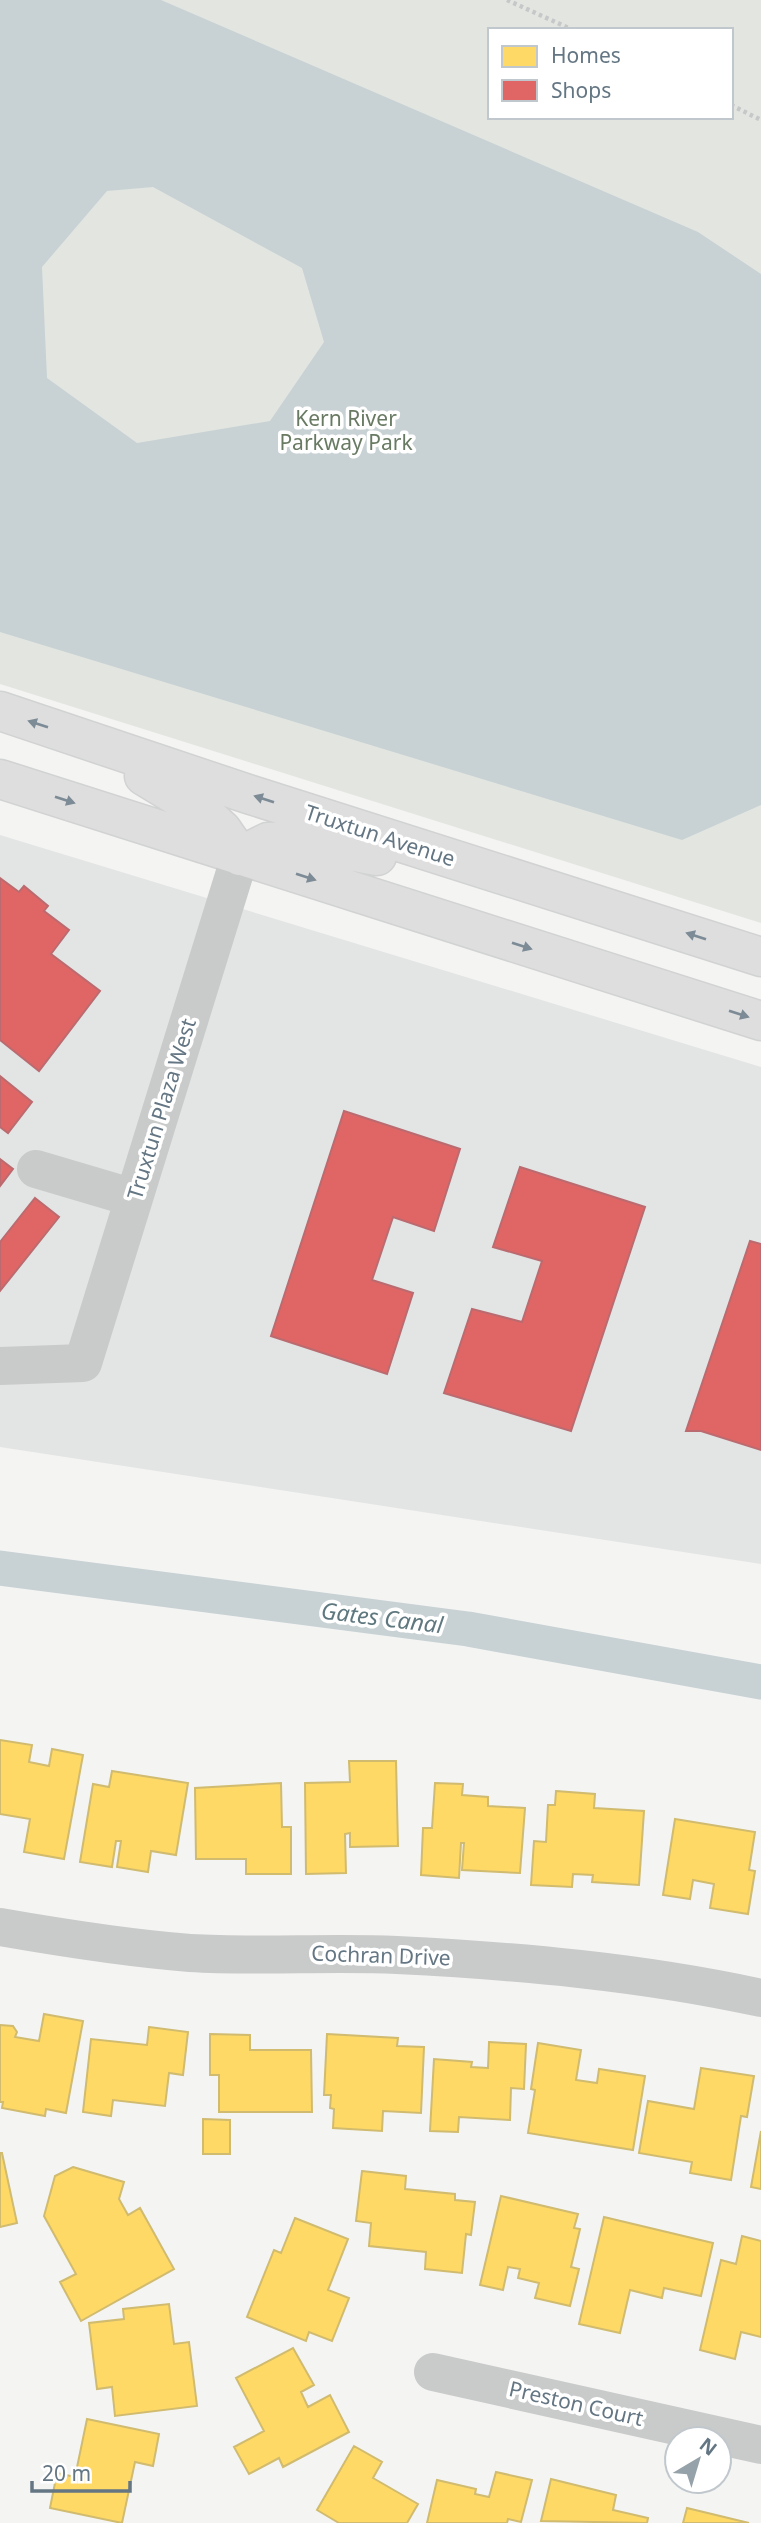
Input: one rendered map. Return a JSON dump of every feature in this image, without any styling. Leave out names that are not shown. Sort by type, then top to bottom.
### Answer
[{"type":"main road","name":"Truxtun Avenue","points":[[0,711],[761,957]]},
{"type":"main road","points":[[76,736],[201,810],[222,830],[240,856]]},
{"type":"main road","points":[[0,779],[761,1021]]},
{"type":"main road","points":[[240,856],[268,842],[295,841],[539,886]]},
{"type":"street","name":"Truxtun Plaza West","points":[[0,1366],[83,1363],[240,856]]},
{"type":"street","points":[[36,1169],[134,1198]]},
{"type":"street","name":"Cochran Drive","points":[[0,1927],[89,1943],[191,1953],[395,1955],[514,1962],[632,1976],[761,1998]]},
{"type":"street","name":"Preston Court","points":[[432,2372],[761,2445]]},
{"type":"path","points":[[507,0],[569,28]]},
{"type":"path","points":[[733,106],[761,120]]},
{"type":"shaded area","name":"Kern River Parkway Park","points":[[0,0],[161,0],[698,232],[761,274],[761,805],[682,840],[0,632]],"holes":[[[153,187],[302,268],[324,342],[270,421],[137,443],[47,378],[42,267],[107,191]]]},
{"type":"shaded area","points":[[0,835],[761,1067],[761,1564],[0,1447]]},
{"type":"green space","name":"Kern River Parkway Park","points":[[0,0],[761,0],[761,923],[0,684]]},
{"type":"building: Homes","points":[[0,1740],[32,1745],[29,1762],[49,1766],[52,1749],[83,1755],[64,1859],[24,1852],[30,1819],[0,1814]]},
{"type":"building: Homes","points":[[349,1761],[396,1761],[398,1846],[350,1847],[350,1833],[345,1834],[346,1873],[306,1874],[305,1783],[350,1782]]},
{"type":"building: Homes","points":[[112,1771],[188,1783],[176,1855],[151,1851],[148,1872],[117,1867],[121,1841],[116,1841],[112,1867],[80,1862],[93,1784],[109,1787]]},
{"type":"building: Homes","points":[[281,1783],[282,1827],[291,1827],[291,1874],[246,1874],[246,1859],[196,1859],[195,1788]]},
{"type":"building: Homes","points":[[435,1783],[463,1784],[462,1795],[488,1797],[488,1806],[525,1808],[520,1873],[462,1870],[464,1843],[461,1843],[459,1878],[421,1875],[423,1828],[432,1828]]},
{"type":"building: Homes","points":[[556,1791],[595,1794],[594,1808],[644,1811],[639,1885],[592,1882],[593,1875],[573,1874],[572,1887],[531,1885],[534,1841],[546,1842],[548,1805],[555,1805]]},
{"type":"building: Homes","points":[[675,1819],[755,1832],[749,1870],[755,1871],[748,1914],[710,1908],[714,1884],[693,1880],[690,1899],[663,1895]]},
{"type":"building: Homes","points":[[44,2014],[83,2021],[66,2113],[46,2109],[45,2116],[2,2108],[0,2025],[13,2026],[17,2032],[15,2037],[39,2041]]},
{"type":"building: Homes","points":[[149,2027],[188,2032],[183,2075],[169,2073],[165,2106],[113,2100],[111,2116],[83,2112],[91,2039],[147,2045]]},
{"type":"building: Homes","points":[[210,2034],[250,2035],[250,2050],[311,2050],[312,2112],[219,2112],[219,2075],[210,2075]]},
{"type":"building: Homes","points":[[327,2034],[398,2038],[397,2046],[424,2047],[421,2113],[383,2111],[382,2131],[333,2128],[334,2109],[330,2108],[331,2095],[324,2095]]},
{"type":"building: Homes","points":[[489,2042],[526,2044],[524,2089],[511,2088],[510,2120],[459,2117],[458,2132],[430,2131],[434,2059],[472,2062],[471,2067],[488,2068]]},
{"type":"building: Homes","points":[[538,2043],[581,2050],[576,2080],[597,2083],[599,2069],[645,2076],[633,2150],[528,2133],[535,2090],[531,2089]]},
{"type":"building: Homes","points":[[701,2068],[754,2076],[747,2117],[741,2116],[731,2180],[690,2173],[692,2162],[639,2153],[648,2101],[694,2109]]},
{"type":"building: Homes","points":[[203,2119],[230,2120],[230,2154],[203,2154]]},
{"type":"building: Homes","points":[[761,2131],[761,2189],[751,2187]]},
{"type":"building: Homes","points":[[0,2153],[17,2223],[0,2227]]},
{"type":"building: Homes","points":[[73,2167],[124,2182],[119,2199],[128,2215],[140,2208],[174,2269],[81,2321],[60,2282],[76,2274],[44,2216],[55,2176]]},
{"type":"building: Homes","points":[[362,2171],[406,2176],[405,2189],[455,2194],[455,2200],[475,2202],[471,2235],[466,2234],[462,2273],[425,2269],[426,2252],[369,2246],[371,2223],[356,2221]]},
{"type":"building: Homes","points":[[501,2196],[578,2214],[574,2228],[580,2229],[571,2267],[579,2269],[570,2306],[535,2298],[539,2283],[518,2278],[520,2269],[508,2267],[503,2290],[480,2285]]},
{"type":"building: Homes","points":[[604,2217],[713,2243],[701,2296],[664,2288],[662,2298],[630,2290],[620,2333],[579,2324]]},
{"type":"building: Homes","points":[[295,2218],[348,2239],[328,2290],[349,2298],[332,2341],[309,2332],[306,2341],[247,2317],[274,2250],[281,2253]]},
{"type":"building: Homes","points":[[742,2236],[761,2241],[761,2337],[741,2332],[735,2359],[700,2350],[721,2260],[736,2264]]},
{"type":"building: Homes","points":[[169,2304],[174,2344],[189,2342],[197,2406],[115,2416],[112,2387],[97,2389],[89,2323],[124,2319],[123,2309]]},
{"type":"building: Homes","points":[[293,2348],[314,2385],[301,2392],[308,2407],[330,2395],[349,2432],[283,2467],[279,2458],[249,2474],[234,2447],[264,2431],[236,2378]]},
{"type":"building: Homes","points":[[87,2419],[159,2434],[153,2466],[135,2462],[122,2523],[50,2508],[57,2473],[75,2477]]},
{"type":"building: Homes","points":[[354,2446],[382,2462],[373,2478],[418,2504],[407,2523],[339,2523],[317,2510]]},
{"type":"building: Homes","points":[[496,2472],[532,2480],[521,2522],[508,2519],[507,2523],[427,2523],[437,2480],[476,2489],[475,2494],[489,2497]]},
{"type":"building: Homes","points":[[551,2479],[616,2495],[613,2510],[648,2518],[647,2523],[541,2521]]},
{"type":"building: Homes","points":[[687,2508],[749,2523],[683,2523]]},
{"type":"building: Shops","points":[[0,878],[19,892],[24,886],[48,906],[44,911],[69,930],[51,954],[100,991],[39,1071],[0,1040]]},
{"type":"building: Shops","points":[[0,1076],[32,1102],[8,1133],[0,1127]]},
{"type":"building: Shops","points":[[344,1111],[460,1149],[434,1231],[393,1217],[372,1280],[413,1293],[387,1374],[271,1336]]},
{"type":"building: Shops","points":[[0,1159],[13,1169],[0,1186]]},
{"type":"building: Shops","points":[[520,1167],[645,1207],[571,1431],[444,1393],[472,1309],[522,1322],[542,1261],[493,1247]]},
{"type":"building: Shops","points":[[35,1198],[59,1217],[0,1291],[0,1242]]},
{"type":"building: Shops","points":[[750,1241],[761,1244],[761,1450],[701,1431],[686,1431]]},
{"type":"waterway","name":"Gates Canal","points":[[0,1568],[468,1629],[761,1682]]}]
